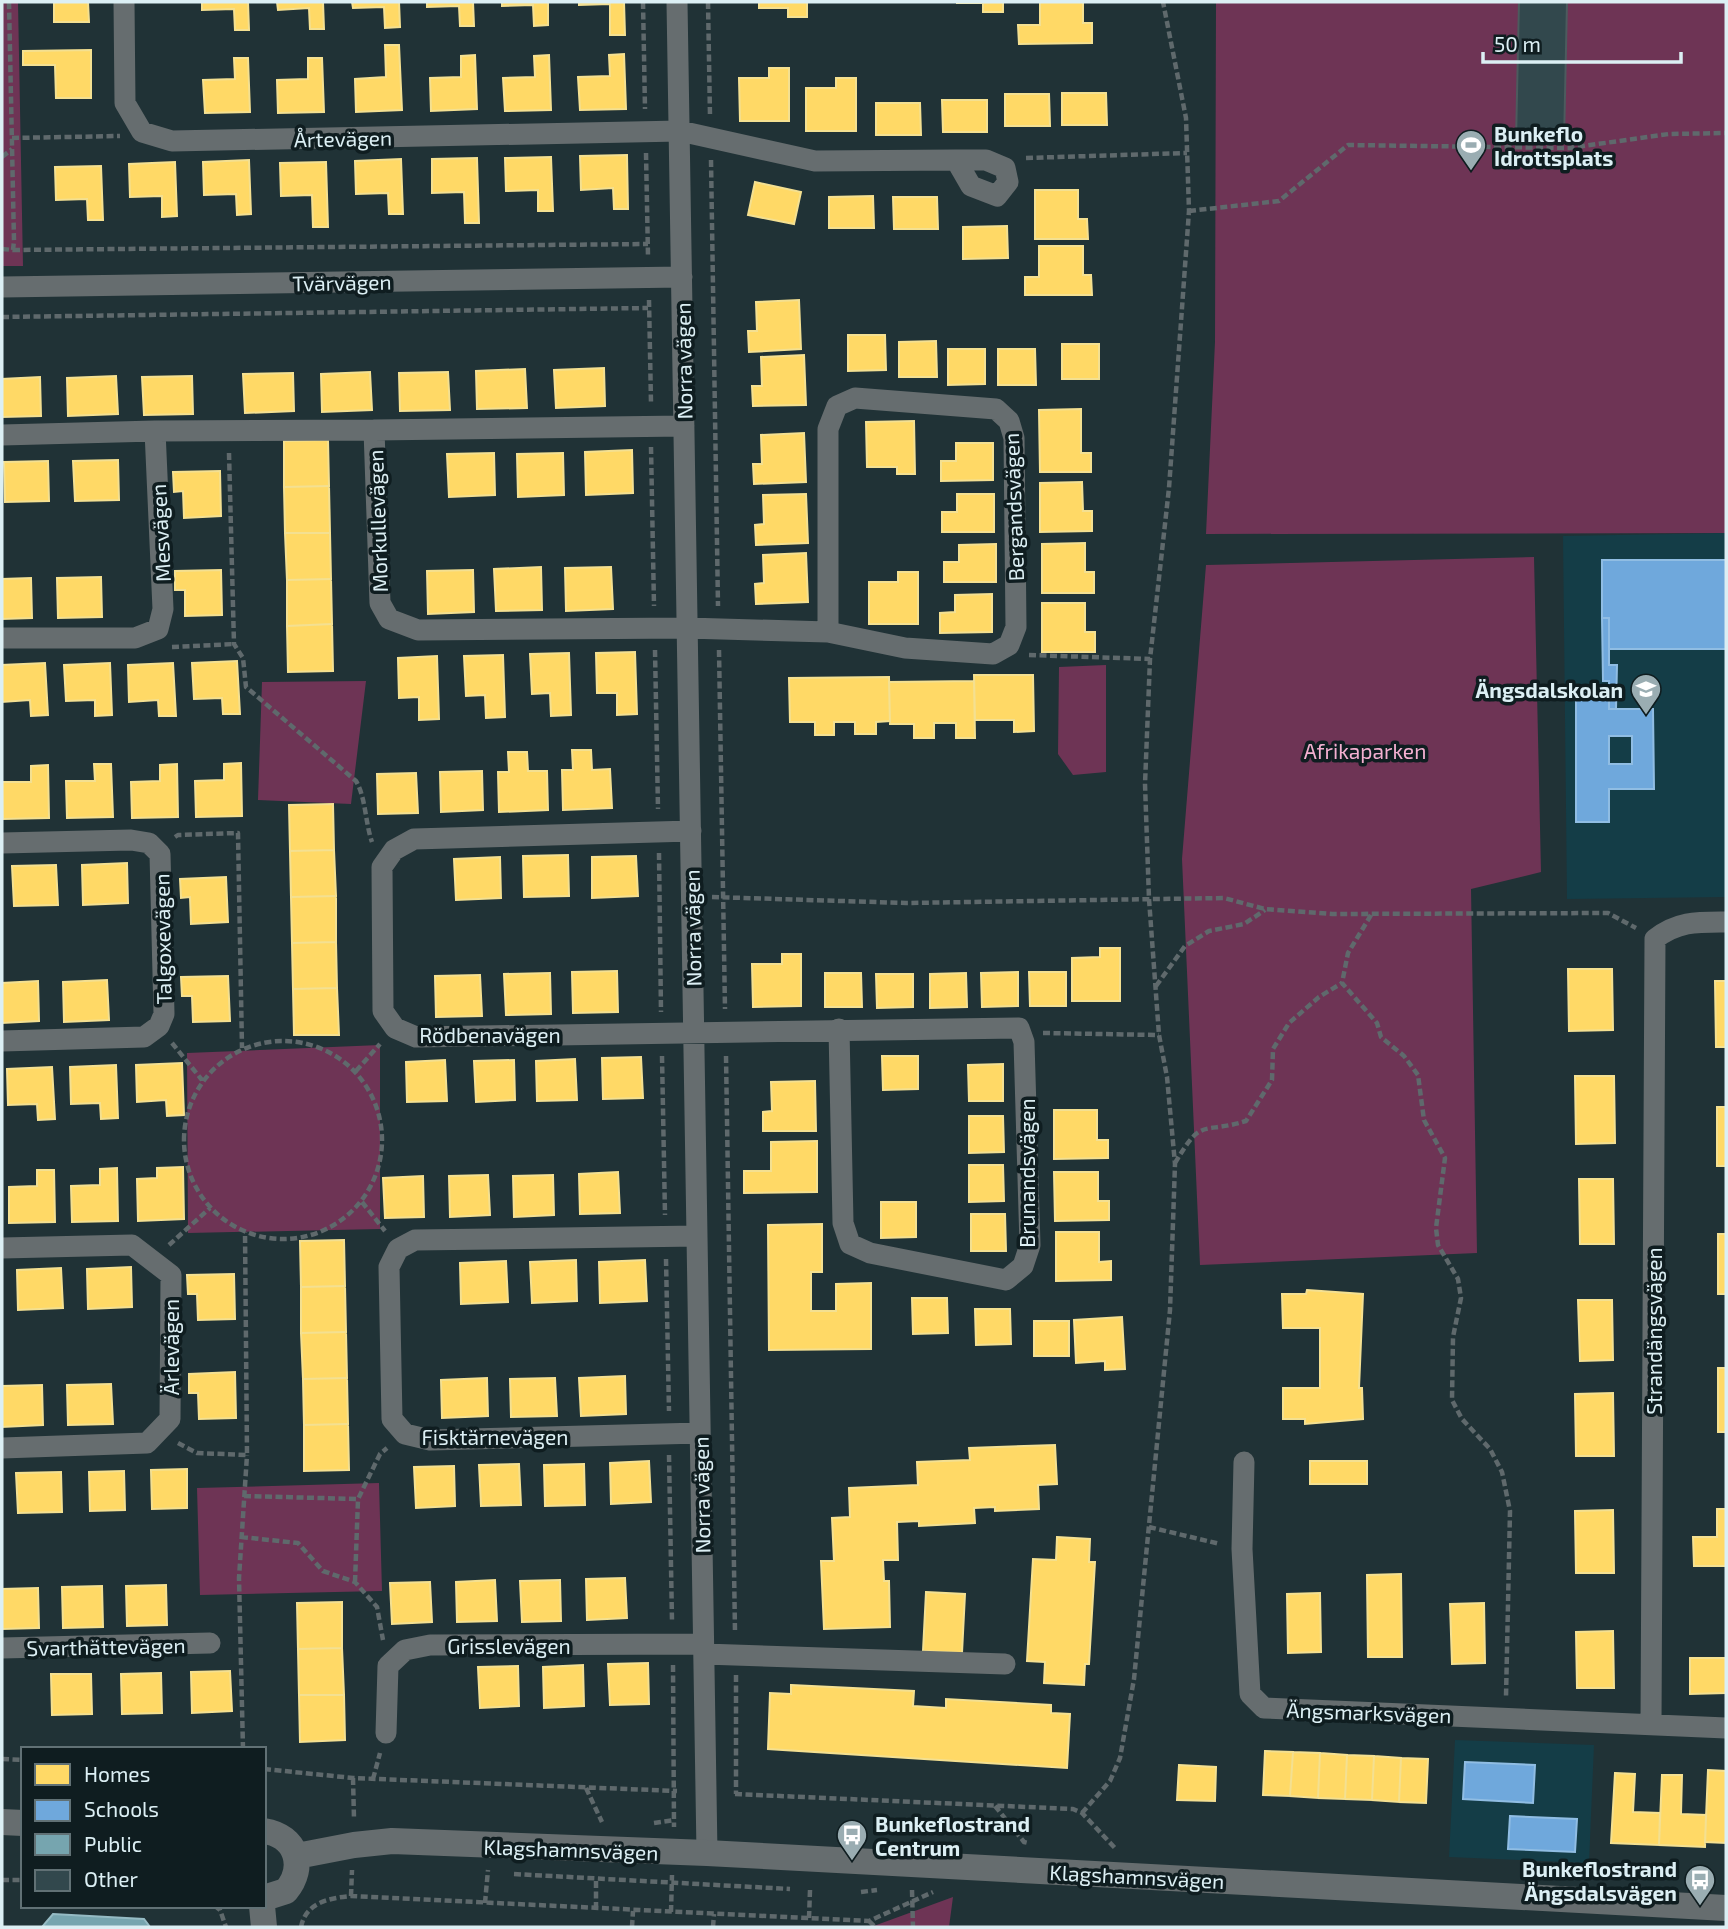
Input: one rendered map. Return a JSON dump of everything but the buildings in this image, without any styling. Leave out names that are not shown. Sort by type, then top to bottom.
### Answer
[{"type":"street","points":[[124,2],[125,103],[142,132]]},
{"type":"street","name":"Norra vägen","points":[[677,2],[707,1853]]},
{"type":"street","name":"Årtevägen","points":[[142,132],[172,141],[680,131],[815,161],[986,160]]},
{"type":"street","points":[[956,160],[971,186],[997,196],[1008,182],[1005,168],[986,160]]},
{"type":"street","name":"Tvärvägen","points":[[2,287],[682,277]]},
{"type":"street","name":"Bergandsvägen","points":[[828,632],[828,429],[837,406],[855,398],[996,409],[1009,421],[1014,438],[1016,627],[1009,645],[993,654]]},
{"type":"street","name":"Morkullevägen","points":[[684,426],[374,430],[380,603],[389,619],[418,630],[687,628]]},
{"type":"street","points":[[2,435],[374,430]]},
{"type":"street","name":"Mesvägen","points":[[155,431],[163,609],[158,629]]},
{"type":"street","points":[[687,628],[828,632],[905,648],[993,654]]},
{"type":"street","points":[[2,638],[135,638],[158,629]]},
{"type":"street","points":[[382,867],[394,850],[414,839],[691,831]]},
{"type":"street","name":"Talgoxevägen","points":[[2,844],[131,840],[149,843],[160,854],[164,1014],[159,1026],[144,1037],[2,1041]]},
{"type":"street","name":"Rödbenavägen","points":[[382,867],[383,1011],[395,1028],[416,1037],[694,1032]]},
{"type":"street","points":[[1655,939],[1669,928],[1690,922],[1726,922]]},
{"type":"street","name":"Strandängsvägen","points":[[1651,1723],[1655,939]]},
{"type":"street","points":[[694,1032],[1018,1028]]},
{"type":"street","name":"Brunandsvägen","points":[[839,1029],[843,1223],[849,1244],[870,1253],[1006,1280],[1023,1266],[1030,1245],[1024,1042],[1018,1028]]},
{"type":"street","points":[[398,1249],[415,1240],[697,1236]]},
{"type":"street","name":"Ärlevägen","points":[[2,1248],[132,1245],[170,1275],[170,1419],[157,1433]]},
{"type":"street","name":"Fisktärnevägen","points":[[398,1249],[389,1267],[392,1419],[405,1434],[430,1440],[700,1433]]},
{"type":"street","points":[[2,1448],[147,1443],[157,1433]]},
{"type":"street","name":"Ängsmarksvägen","points":[[1244,1462],[1242,1549],[1250,1694],[1264,1708],[1726,1728]]},
{"type":"street","name":"Svarthättevägen","points":[[2,1648],[210,1643]]},
{"type":"street","name":"Grisslevägen","points":[[388,1666],[405,1650],[430,1645],[673,1644],[736,1654],[1004,1664]]},
{"type":"street","points":[[386,1733],[388,1666]]},
{"type":"street","points":[[2,1822],[21,1823]]},
{"type":"street","points":[[266,1832],[280,1835],[291,1844],[297,1856],[298,1870],[294,1882],[286,1891],[266,1897]]},
{"type":"street","name":"Klagshamnsvägen","points":[[297,1856],[391,1841],[707,1853],[1726,1908]]},
{"type":"street","points":[[262,1908],[264,1927]]},
{"type":"path","points":[[9,2],[13,250]]},
{"type":"path","points":[[643,2],[675,1791]]},
{"type":"path","points":[[708,2],[736,1654],[736,1794]]},
{"type":"path","points":[[1082,1813],[1110,1781],[1120,1758],[1134,1679],[1170,1310],[1175,1164],[1155,987],[1145,784],[1150,659],[1169,488],[1189,211],[1186,118],[1163,2]]},
{"type":"path","points":[[2,27],[10,27]]},
{"type":"path","points":[[12,138],[116,137],[142,132]]},
{"type":"path","points":[[1189,211],[1279,201],[1348,145],[1569,148],[1669,134],[1726,133]]},
{"type":"path","points":[[2,157],[12,148]]},
{"type":"path","points":[[986,160],[1187,153]]},
{"type":"path","points":[[2,248],[648,244]]},
{"type":"path","points":[[2,317],[649,308]]},
{"type":"path","points":[[229,431],[234,644],[243,658],[246,687],[356,781],[362,791],[364,821],[382,867]]},
{"type":"path","points":[[158,629],[173,648],[234,644]]},
{"type":"path","points":[[993,654],[1150,659]]},
{"type":"path","points":[[160,854],[178,835],[238,833],[242,1048]]},
{"type":"path","points":[[692,896],[906,903],[1224,898],[1265,909],[1371,914],[1608,913],[1655,939]]},
{"type":"path","points":[[1155,987],[1185,946],[1209,931],[1244,924],[1265,909]]},
{"type":"path","points":[[1175,1164],[1191,1137],[1203,1127],[1225,1127],[1246,1121],[1272,1080],[1273,1049],[1289,1023],[1342,983],[1348,953],[1371,914]]},
{"type":"path","points":[[1342,983],[1377,1023],[1381,1037],[1404,1056],[1418,1075],[1424,1120],[1445,1158],[1436,1228],[1438,1245],[1458,1279],[1461,1298],[1452,1337],[1452,1400],[1462,1419],[1490,1449],[1502,1472],[1510,1511],[1506,1717]]},
{"type":"path","points":[[159,1026],[202,1080]]},
{"type":"path","points":[[356,1071],[395,1028]]},
{"type":"path","points":[[1018,1028],[1051,1034],[1159,1035]]},
{"type":"path","points":[[282,1039],[322,1047],[356,1071],[375,1101],[383,1135],[378,1170],[362,1202],[338,1223],[309,1237],[276,1240],[245,1232],[226,1222],[210,1208],[187,1169],[184,1122],[202,1080],[220,1061],[242,1048],[282,1039]]},
{"type":"path","points":[[362,1202],[398,1249]]},
{"type":"path","points":[[152,1261],[210,1208]]},
{"type":"path","points":[[243,1747],[239,1578],[247,1455],[245,1232]]},
{"type":"path","points":[[157,1433],[197,1453],[247,1455]]},
{"type":"path","points":[[355,1582],[358,1499],[380,1454],[405,1434]]},
{"type":"path","points":[[244,1496],[358,1499]]},
{"type":"path","points":[[1149,1527],[1242,1549]]},
{"type":"path","points":[[242,1537],[298,1544],[323,1571],[355,1582],[377,1607],[388,1666]]},
{"type":"path","points":[[2,1759],[21,1760]]},
{"type":"path","points":[[266,1769],[353,1778],[1073,1809],[1082,1813],[1113,1847],[1125,1854]]},
{"type":"path","points":[[586,1788],[602,1822]]},
{"type":"path","points":[[994,1805],[1024,1842],[1037,1843]]},
{"type":"path","points":[[648,1824],[674,1820]]},
{"type":"path","points":[[1100,1847],[1113,1847]]},
{"type":"path","points":[[913,1927],[914,1865]]},
{"type":"path","points":[[485,1903],[488,1870],[525,1876],[790,1889]]},
{"type":"path","points":[[596,1879],[596,1909]]},
{"type":"path","points":[[2,1880],[21,1880]]},
{"type":"path","points":[[809,1918],[810,1890]]},
{"type":"path","points":[[301,1927],[302,1920],[322,1899],[351,1896],[869,1921],[913,1903]]},
{"type":"path","points":[[218,1908],[226,1927]]},
{"type":"path","points":[[632,1927],[633,1910]]},
{"type":"path","points":[[713,1927],[714,1914]]},
{"type":"path","points":[[869,1921],[875,1927]]},
{"type":"shaded area","name":"Ängsdalskolan","points":[[1726,533],[1726,897],[1567,899],[1563,536]]},
{"type":"shaded area","points":[[1455,1740],[1594,1745],[1589,1863],[1449,1857]]},
{"type":"green space","points":[[2,2],[18,2],[23,266],[2,266]]},
{"type":"green space","name":"Bunkeflo Idrottsplats","points":[[1216,2],[1726,2],[1726,533],[1206,534],[1215,342]]},
{"type":"green space","name":"Afrikaparken","points":[[1534,557],[1541,872],[1471,889],[1477,1253],[1200,1265],[1182,859],[1206,565]]},
{"type":"green space","points":[[1106,665],[1106,772],[1073,775],[1058,754],[1059,667]]},
{"type":"green space","points":[[366,681],[351,804],[258,800],[262,682]]},
{"type":"green space","points":[[380,1045],[380,1229],[188,1233],[187,1053]]},
{"type":"green space","points":[[379,1483],[382,1591],[200,1595],[197,1488]]},
{"type":"green space","points":[[953,1897],[949,1927],[871,1927]]},
{"type":"place","name":"Bunkeflo Idrottsplats","points":[[1471,172]]},
{"type":"place","name":"Ängsdalskolan","points":[[1646,716]]},
{"type":"place","name":"Bunkeflostrand Centrum","points":[[852,1862]]},
{"type":"place","name":"Bunkeflostrand Ängsdalsvägen","points":[[1700,1907]]}]
